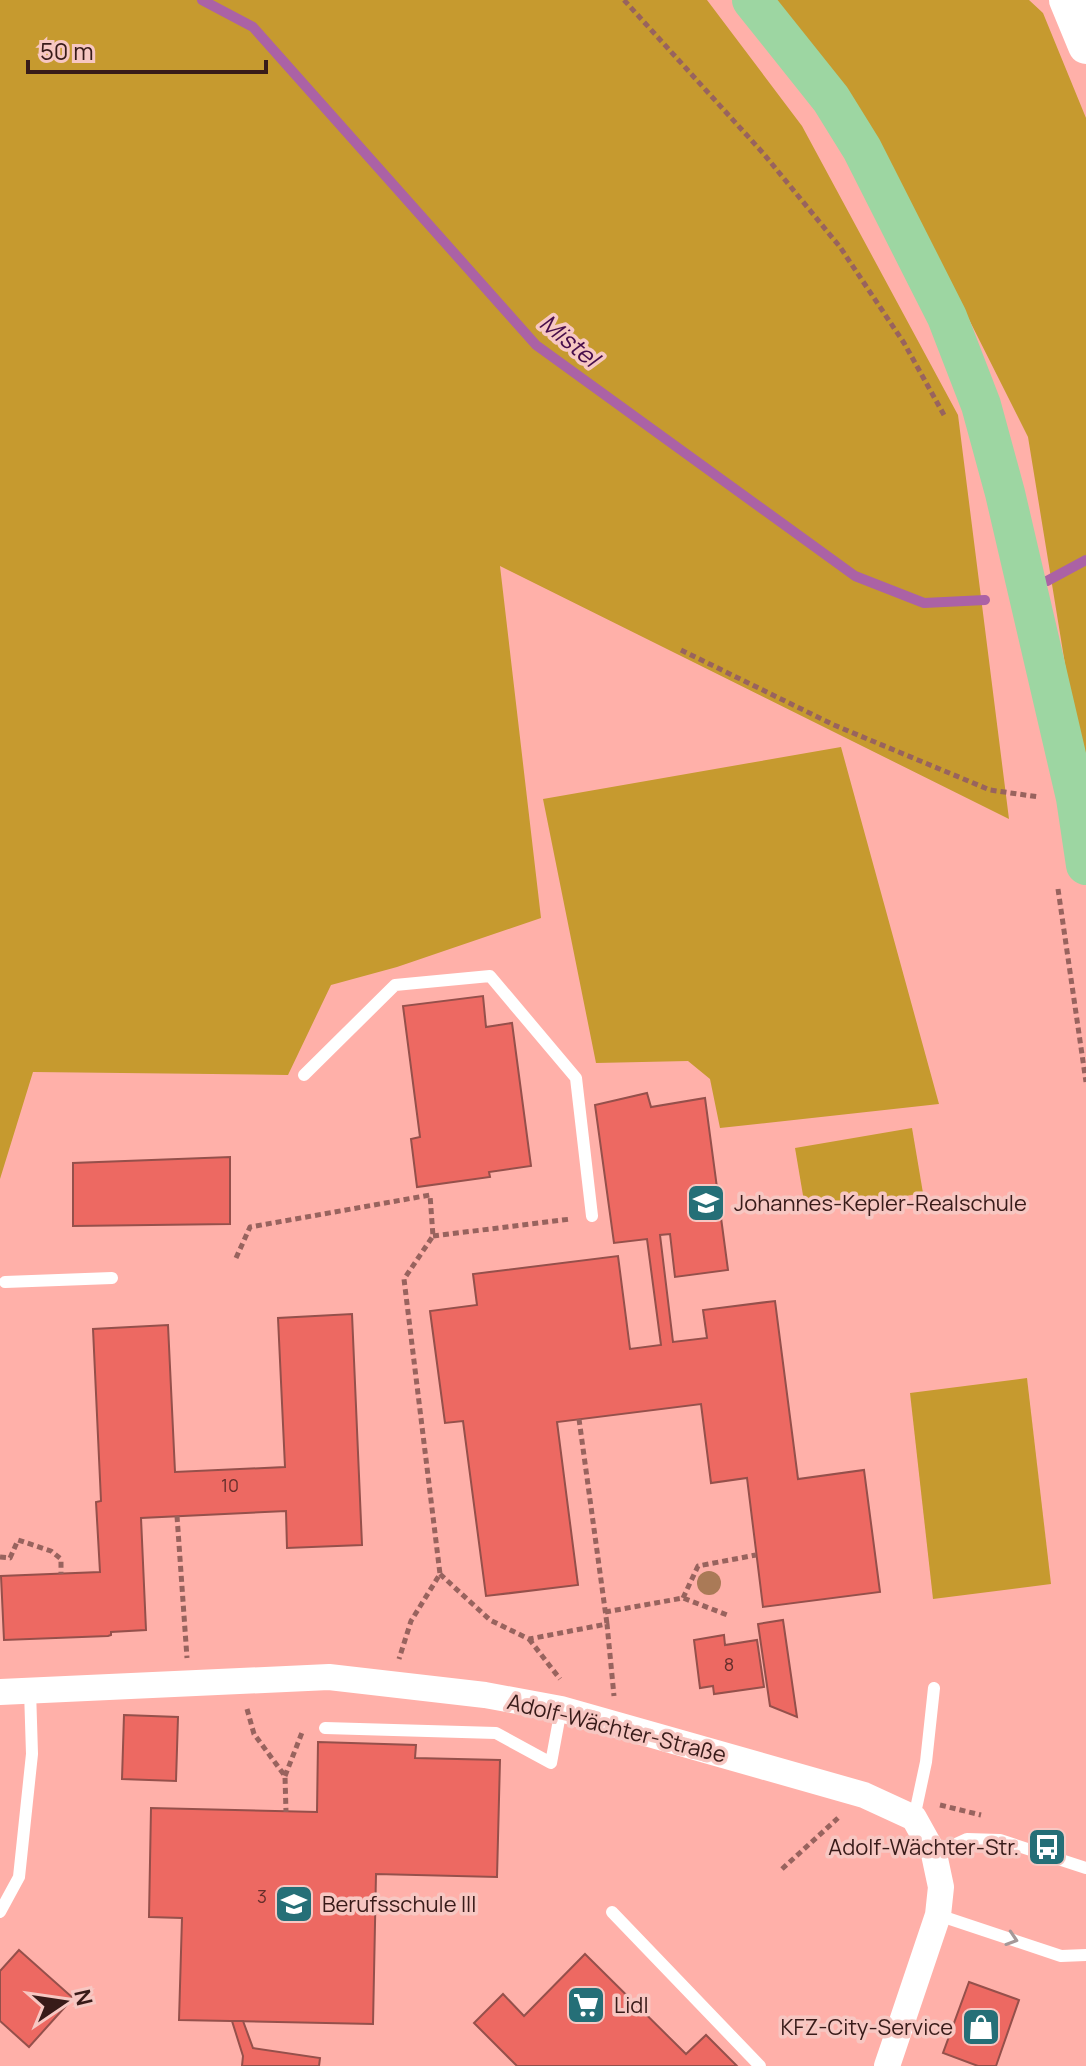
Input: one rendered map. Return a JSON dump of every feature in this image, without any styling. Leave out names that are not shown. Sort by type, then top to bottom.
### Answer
[{"type":"main road","points":[[752,0],[831,99],[862,149],[947,317],[981,405],[1076,798],[1086,865]]},
{"type":"street","name":"Adolf-Wächter-Straße","points":[[0,1692],[329,1677],[485,1695],[561,1709],[864,1795],[914,1818]]},
{"type":"street","points":[[887,2066],[938,1915],[941,1887],[934,1854],[914,1818]]},
{"type":"lane","points":[[304,1075],[395,985],[490,976],[576,1078],[592,1216]]},
{"type":"lane","points":[[5,1282],[112,1278]]},
{"type":"lane","points":[[914,1818],[926,1762],[934,1688]]},
{"type":"lane","points":[[0,1912],[19,1877],[32,1754],[30,1690]]},
{"type":"lane","points":[[325,1728],[496,1733],[551,1763],[561,1709]]},
{"type":"lane","points":[[934,1854],[967,1839],[1000,1840],[1086,1868]]},
{"type":"lane","points":[[612,1912],[760,2066]]},
{"type":"lane","points":[[938,1915],[1061,1956],[1086,1955]]},
{"type":"path","points":[[624,0],[763,153],[840,247],[904,343],[944,416]]},
{"type":"path","points":[[681,650],[834,725],[990,790],[1044,798],[1076,798]]},
{"type":"path","points":[[236,1258],[250,1227],[430,1195],[433,1236],[404,1279],[440,1574],[411,1621],[390,1685]]},
{"type":"path","points":[[433,1236],[592,1216]]},
{"type":"path","points":[[579,1419],[607,1624],[614,1699],[610,1723]]},
{"type":"path","points":[[177,1516],[189,1683]]},
{"type":"path","points":[[0,1557],[10,1558],[18,1540],[51,1551],[61,1559],[61,1574]]},
{"type":"path","points":[[683,1598],[698,1566],[756,1555]]},
{"type":"path","points":[[440,1574],[490,1620],[529,1639],[566,1688],[561,1709]]},
{"type":"path","points":[[605,1612],[683,1598],[730,1616]]},
{"type":"path","points":[[529,1639],[607,1624]]},
{"type":"path","points":[[286,1812],[285,1776],[307,1720],[304,1678]]},
{"type":"path","points":[[239,1681],[254,1734],[285,1776]]},
{"type":"path","points":[[782,1869],[864,1795]]},
{"type":"shaded area","points":[[0,0],[707,0],[802,126],[958,415],[1009,819],[500,566],[541,918],[397,967],[331,985],[288,1075],[33,1072],[0,1179]]},
{"type":"shaded area","points":[[775,0],[1029,0],[1043,13],[1086,118],[1086,793],[1028,437],[899,180]]},
{"type":"shaded area","points":[[841,747],[939,1104],[720,1128],[710,1079],[688,1061],[596,1063],[543,799]]},
{"type":"shaded area","points":[[912,1128],[923,1193],[806,1213],[795,1148]]},
{"type":"shaded area","points":[[1027,1378],[1051,1584],[933,1599],[910,1393]]},
{"type":"building","points":[[483,996],[486,1027],[512,1023],[531,1166],[489,1172],[490,1177],[417,1187],[411,1139],[420,1137],[403,1006]]},
{"type":"building","points":[[647,1093],[651,1107],[705,1098],[728,1270],[675,1277],[670,1234],[660,1235],[673,1342],[707,1338],[703,1310],[775,1301],[798,1479],[864,1470],[880,1592],[763,1607],[747,1478],[711,1483],[701,1404],[557,1422],[578,1585],[486,1596],[463,1421],[445,1423],[430,1311],[477,1305],[473,1274],[618,1256],[630,1349],[661,1345],[647,1239],[614,1243],[595,1105]]},
{"type":"building","points":[[230,1157],[230,1224],[73,1226],[73,1163]]},
{"type":"building","points":[[352,1314],[362,1545],[287,1548],[286,1511],[141,1518],[146,1630],[111,1632],[108,1636],[4,1640],[1,1576],[100,1572],[96,1502],[101,1501],[93,1329],[168,1325],[175,1472],[285,1467],[278,1318]]},
{"type":"building","points":[[783,1620],[797,1717],[770,1706],[758,1624]]},
{"type":"building","points":[[724,1635],[725,1645],[757,1640],[764,1687],[714,1694],[713,1686],[700,1688],[694,1640]]},
{"type":"building","points":[[124,1715],[178,1717],[176,1781],[122,1779]]},
{"type":"building","points":[[318,1742],[416,1745],[415,1758],[500,1760],[497,1877],[376,1874],[373,2024],[179,2020],[182,1918],[149,1917],[151,1808],[317,1812]]},
{"type":"building","points":[[19,1950],[73,1998],[29,2047],[0,2021],[0,1971]]},
{"type":"building","name":"Lidl","points":[[585,1954],[686,2054],[706,2035],[737,2066],[517,2066],[474,2023],[503,1994],[524,2016]]},
{"type":"building","name":"KFZ-City-Service","points":[[969,1982],[1019,2000],[996,2066],[978,2066],[943,2053]]},
{"type":"building","points":[[232,2021],[243,2021],[253,2048],[320,2058],[319,2066],[242,2066],[243,2056]]},
{"type":"waterway","name":"Mistel","points":[[202,0],[253,27],[536,345],[855,576],[924,603],[985,600]]},
{"type":"waterway","name":"Mistel","points":[[1047,581],[1086,560]]},
{"type":"place","name":"Johannes-Kepler-Realschule","points":[[706,1203]]},
{"type":"place","name":"Adolf-Wächter-Str.","points":[[1047,1847]]},
{"type":"place","name":"Berufsschule III","points":[[294,1904]]},
{"type":"place","name":"Lidl","points":[[586,2005]]},
{"type":"place","name":"KFZ-City-Service","points":[[981,2027]]}]
